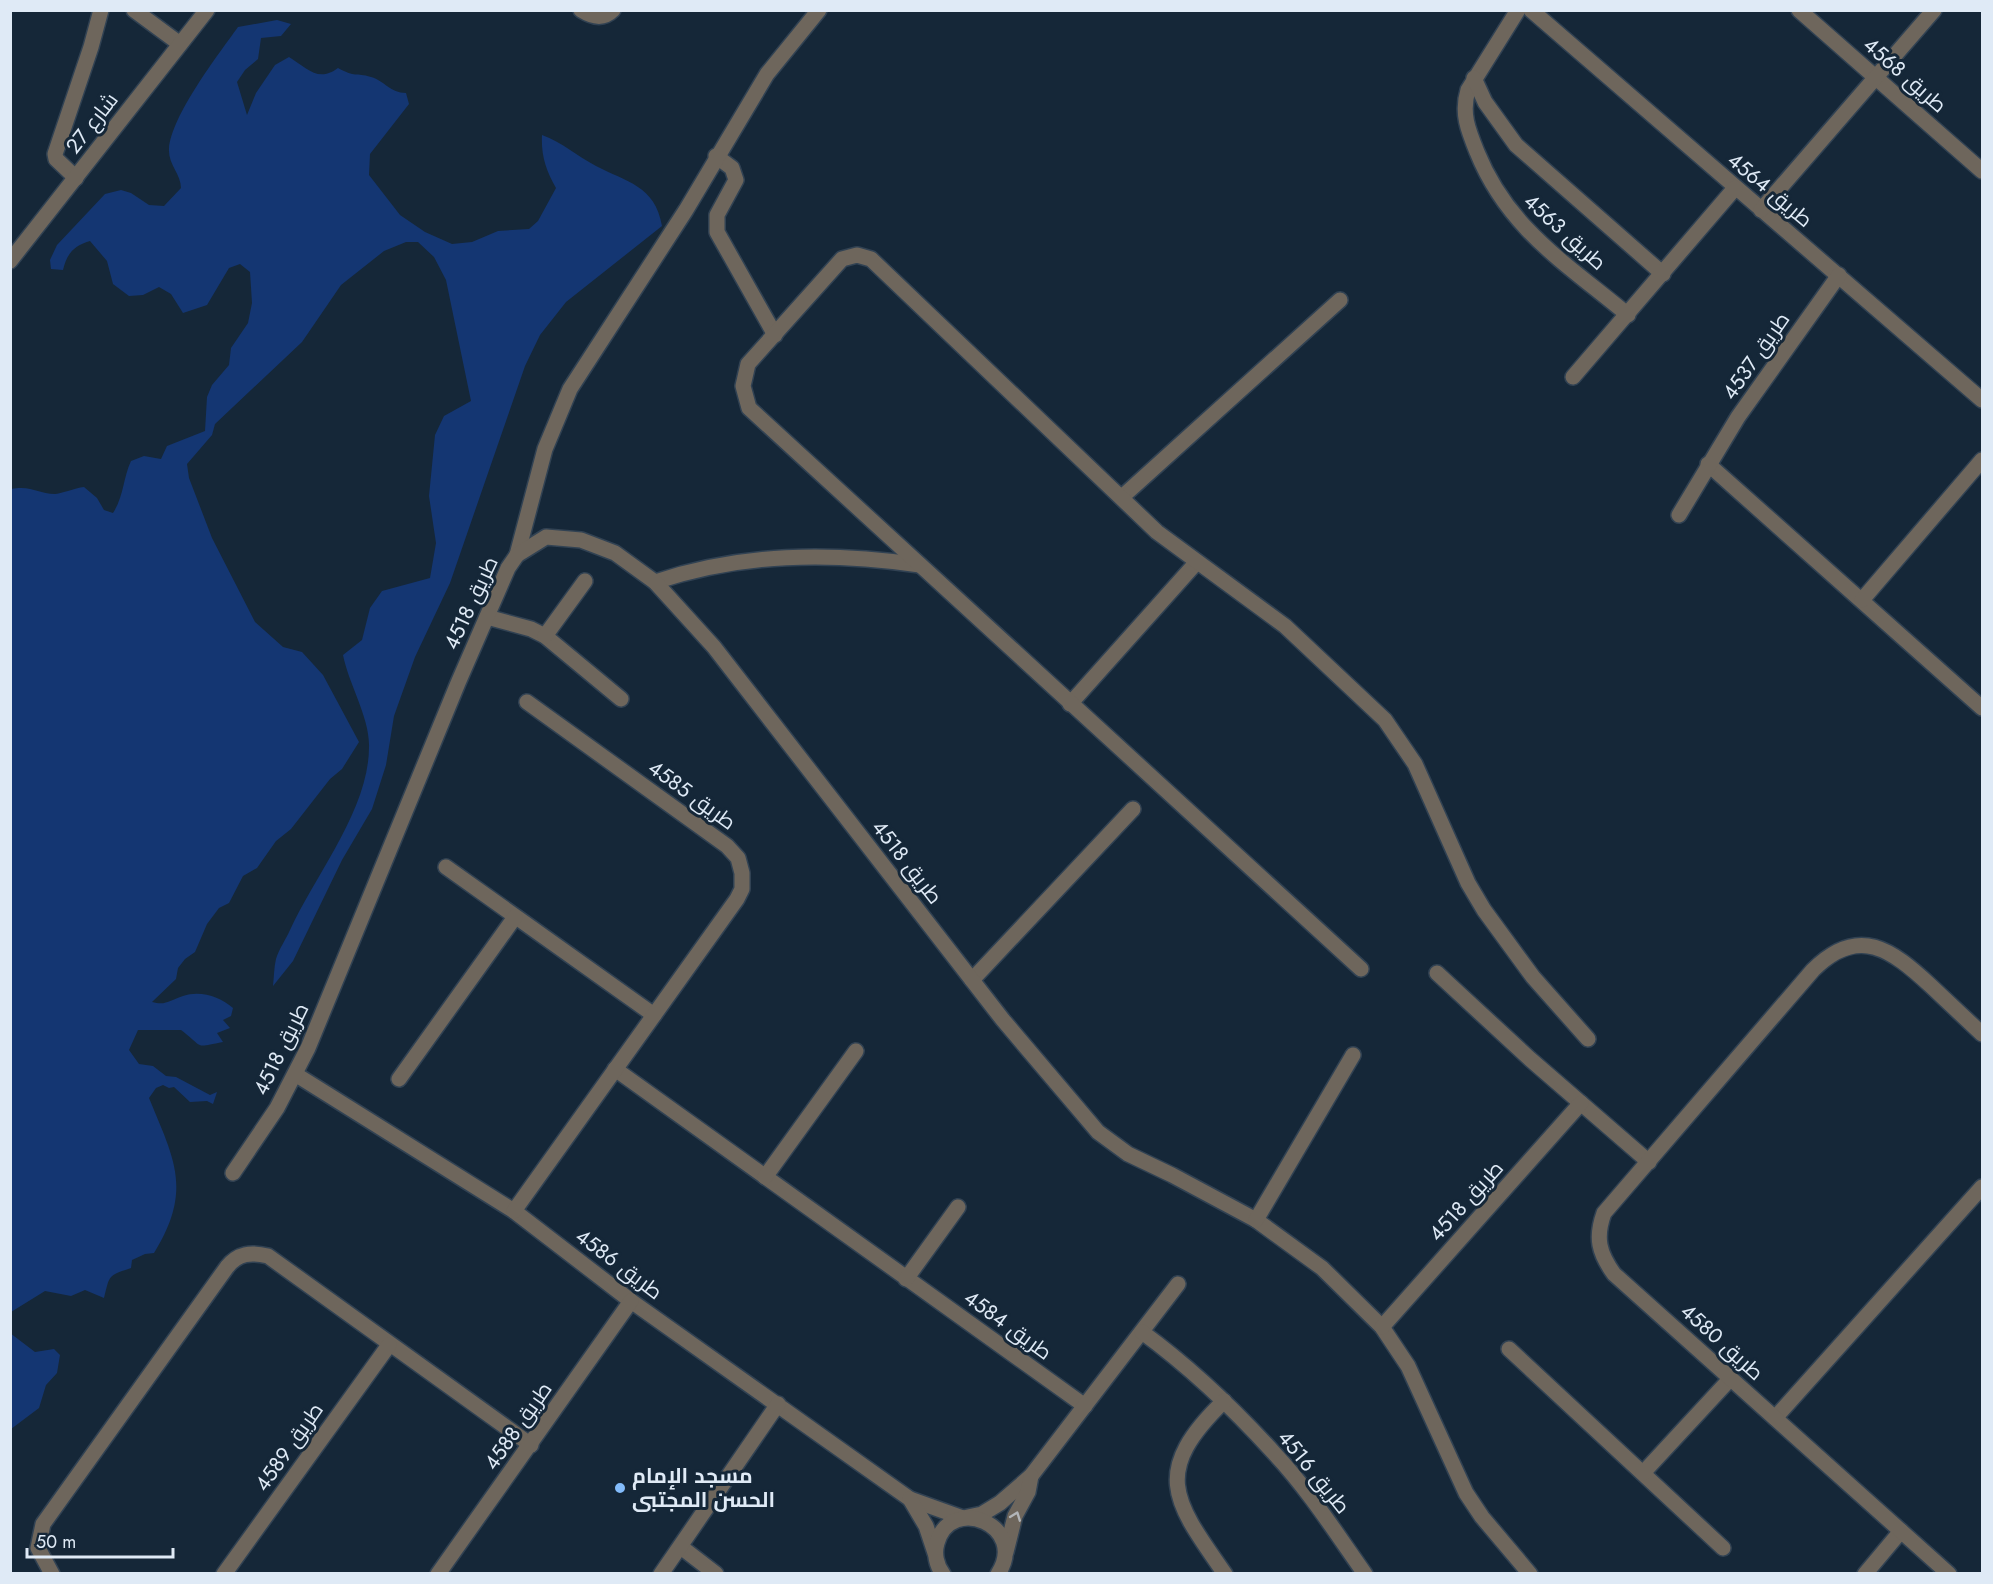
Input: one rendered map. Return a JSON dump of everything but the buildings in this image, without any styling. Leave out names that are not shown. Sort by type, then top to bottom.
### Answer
[{"type":"street","points":[[76,178],[56,159],[55,154],[91,48],[101,10]]},
{"type":"street","points":[[134,10],[180,44]]},
{"type":"street","name":"شارع 27","points":[[10,261],[207,10]]},
{"type":"street","points":[[581,10],[590,16],[600,17],[613,10]]},
{"type":"street","points":[[516,555],[545,449],[570,389],[686,210],[716,156],[767,74],[819,10]]},
{"type":"street","name":"طريق 4563","points":[[1518,10],[1474,78],[1464,103],[1464,116],[1485,172],[1497,195],[1531,235],[1628,315]]},
{"type":"street","name":"طريق 4564","points":[[1531,10],[1983,400]]},
{"type":"street","name":"طريق 4568","points":[[1799,10],[1983,171]]},
{"type":"street","points":[[1761,210],[1934,10]]},
{"type":"street","points":[[1474,78],[1485,102],[1516,145],[1663,274]]},
{"type":"street","points":[[716,156],[732,168],[736,180],[717,215],[717,232],[775,335]]},
{"type":"street","points":[[1573,377],[1735,188]]},
{"type":"street","points":[[1361,969],[749,408],[743,386],[744,375],[755,355],[842,259],[850,256],[864,256],[1157,532],[1196,563],[1250,598],[1285,626],[1386,720],[1415,764],[1463,874],[1484,910],[1533,977],[1588,1039]]},
{"type":"street","name":"طريق 4537","points":[[1679,514],[1708,464],[1839,275]]},
{"type":"street","points":[[1122,497],[1340,300]]},
{"type":"street","points":[[1862,600],[1983,460]]},
{"type":"street","points":[[1708,464],[1983,708]]},
{"type":"street","name":"طريق 4518","points":[[233,1173],[296,1074],[320,1022],[487,616],[516,555],[546,537],[582,540],[615,553],[655,582],[714,647],[972,980],[1098,1132],[1128,1154],[1172,1174],[1256,1220],[1322,1268],[1382,1327],[1408,1366],[1466,1493],[1482,1517],[1530,1574]]},
{"type":"street","points":[[655,582],[698,568],[772,557],[846,557],[920,566]]},
{"type":"street","points":[[1070,704],[1196,563]]},
{"type":"street","points":[[545,636],[585,581]]},
{"type":"street","points":[[487,616],[531,629],[545,636],[621,699]]},
{"type":"street","name":"طريق 4585","points":[[514,1211],[742,889],[742,873],[738,858],[708,830],[527,702]]},
{"type":"street","points":[[972,980],[1133,808]]},
{"type":"street","points":[[446,867],[654,1015]]},
{"type":"street","points":[[399,1079],[515,916]]},
{"type":"street","name":"طريق 4580","points":[[1948,1574],[1614,1274],[1604,1259],[1598,1243],[1598,1228],[1604,1212],[1813,970],[1838,950],[1853,945],[1863,945],[1894,954],[1983,1034]]},
{"type":"street","points":[[1437,973],[1648,1162]]},
{"type":"street","points":[[765,1177],[856,1051]]},
{"type":"street","points":[[1256,1220],[1353,1055]]},
{"type":"street","name":"طريق 4584","points":[[615,1069],[1085,1406]]},
{"type":"street","name":"طريق 4586","points":[[296,1074],[514,1211],[631,1301],[910,1499],[963,1518],[974,1518],[994,1527],[1001,1535],[1005,1557]]},
{"type":"street","name":"طريق 4518","points":[[1382,1327],[1581,1103]]},
{"type":"street","points":[[1775,1418],[1983,1187]]},
{"type":"street","points":[[906,1279],[958,1207]]},
{"type":"street","points":[[52,1574],[38,1548],[43,1524],[234,1258],[256,1253],[268,1257],[531,1445]]},
{"type":"street","points":[[937,1569],[939,1538],[953,1522],[990,1510],[1031,1476],[1178,1284]]},
{"type":"street","name":"طريق 4588","points":[[438,1574],[631,1301]]},
{"type":"street","name":"طريق 4516","points":[[1142,1332],[1166,1349],[1224,1401],[1275,1454],[1365,1574]]},
{"type":"street","name":"طريق 4589","points":[[224,1574],[389,1345]]},
{"type":"street","points":[[1509,1349],[1723,1548]]},
{"type":"street","points":[[1643,1473],[1731,1378]]},
{"type":"street","points":[[1224,1401],[1196,1429],[1184,1449],[1178,1466],[1176,1486],[1189,1523],[1225,1574]]},
{"type":"street","points":[[661,1574],[778,1404]]},
{"type":"street","points":[[998,1574],[1005,1557],[1015,1516],[1028,1492],[1031,1476]]},
{"type":"street","name":"طريق 4586","points":[[910,1499],[926,1526],[937,1569]]},
{"type":"street","points":[[1865,1574],[1901,1531]]},
{"type":"street","points":[[681,1547],[716,1574]]},
{"type":"street","points":[[1005,1557],[1010,1574]]},
{"type":"water","points":[[277,20],[291,24],[281,36],[261,38],[258,59],[245,70],[237,82],[247,115],[256,93],[275,65],[289,57],[318,74],[331,72],[338,68],[352,74],[371,77],[396,91],[406,93],[409,104],[370,154],[369,175],[400,215],[425,232],[452,244],[472,242],[498,231],[529,229],[538,221],[556,188],[545,163],[542,135],[646,193],[658,212],[662,226],[566,302],[540,335],[525,366],[450,583],[415,657],[394,716],[386,765],[372,809],[342,860],[293,961],[273,986],[275,962],[279,952],[351,817],[367,770],[369,747],[366,725],[343,655],[362,640],[370,608],[382,591],[430,578],[436,543],[429,496],[435,435],[444,416],[471,401],[446,280],[434,257],[418,242],[406,242],[384,251],[341,285],[302,342],[215,424],[212,435],[187,464],[189,478],[212,538],[255,622],[283,647],[302,652],[323,675],[359,742],[342,769],[330,779],[291,829],[276,841],[257,868],[243,876],[229,903],[219,908],[207,924],[195,952],[178,968],[176,979],[152,1002],[165,1003],[190,994],[203,994],[222,1001],[233,1008],[231,1016],[223,1020],[230,1028],[217,1033],[223,1042],[203,1046],[181,1030],[138,1030],[129,1050],[139,1064],[153,1066],[166,1076],[176,1077],[210,1095],[217,1092],[213,1104],[207,1101],[190,1102],[174,1087],[169,1088],[163,1085],[156,1088],[149,1098],[172,1157],[176,1192],[173,1211],[166,1231],[154,1253],[132,1260],[131,1268],[113,1275],[107,1285],[104,1298],[85,1290],[71,1296],[45,1291],[11,1312],[11,489],[24,488],[55,494],[84,487],[97,498],[104,510],[113,513],[131,461],[144,456],[161,459],[167,446],[205,431],[207,397],[212,385],[229,365],[231,348],[248,323],[252,303],[250,272],[240,264],[229,268],[207,305],[183,313],[171,294],[159,287],[143,295],[129,296],[113,284],[107,261],[90,241],[79,245],[72,251],[63,270],[51,269],[50,260],[57,245],[105,194],[121,190],[131,193],[149,205],[164,206],[181,188],[170,159],[169,149],[172,135],[186,103],[238,27]]},
{"type":"water","points":[[10,1333],[35,1352],[54,1349],[60,1355],[57,1373],[46,1385],[39,1408],[11,1429]]},
{"type":"place","name":"مسجد الإمام الحسن المجتبى","points":[[620,1488]]}]
